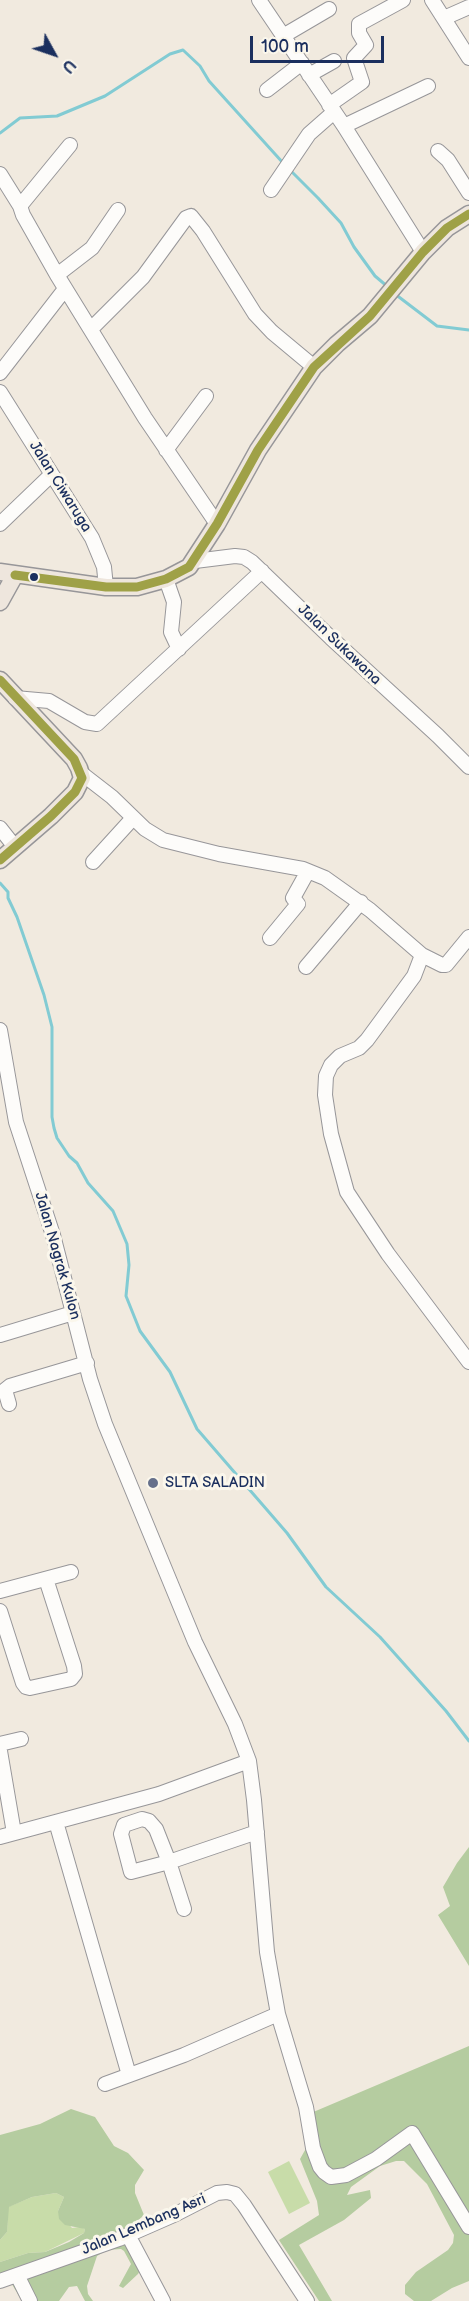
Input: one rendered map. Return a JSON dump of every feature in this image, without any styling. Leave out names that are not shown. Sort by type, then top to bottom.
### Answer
[{"type":"main road","points":[[0,602],[8,574],[106,587],[137,587],[166,579],[189,567],[217,524],[258,450],[314,367],[370,316],[423,252],[447,228],[469,214]]},
{"type":"main road","points":[[0,680],[74,759],[81,773],[81,781],[75,792],[0,860]]},
{"type":"street","points":[[259,0],[344,126],[423,252]]},
{"type":"street","points":[[271,190],[309,134],[331,109],[362,81],[354,58],[366,45],[359,31],[359,24],[404,0]]},
{"type":"street","points":[[432,0],[469,58]]},
{"type":"street","points":[[444,18],[469,7]]},
{"type":"street","points":[[283,36],[329,9]]},
{"type":"street","points":[[267,90],[306,69],[334,61]]},
{"type":"street","points":[[344,126],[428,86]]},
{"type":"street","points":[[20,206],[70,145]]},
{"type":"street","points":[[438,151],[448,160],[469,193]]},
{"type":"street","points":[[0,174],[57,275],[166,450],[217,524]]},
{"type":"street","points":[[57,275],[92,248],[118,210]]},
{"type":"street","points":[[91,329],[144,277],[186,218],[190,216],[203,231],[255,314],[272,332],[314,367]]},
{"type":"street","points":[[0,373],[66,289]]},
{"type":"street","name":"Jalan Ciwaruga","points":[[0,392],[92,538],[104,567],[106,587]]},
{"type":"street","points":[[166,450],[206,396]]},
{"type":"street","points":[[0,524],[51,475]]},
{"type":"street","name":"Jalan Sukawana","points":[[195,561],[240,556],[249,560],[469,767]]},
{"type":"street","points":[[15,698],[49,701],[67,713],[95,725],[262,570]]},
{"type":"street","points":[[166,579],[173,593],[174,602],[171,632],[179,649]]},
{"type":"street","points":[[81,773],[97,784],[145,830],[163,840],[308,871],[325,878],[361,902],[422,955],[445,965],[469,937]]},
{"type":"street","points":[[93,862],[133,818]]},
{"type":"street","points":[[0,828],[15,847]]},
{"type":"street","points":[[270,938],[298,904],[293,898],[308,871]]},
{"type":"street","points":[[306,967],[361,902]]},
{"type":"street","points":[[422,955],[414,976],[364,1044],[355,1051],[340,1056],[330,1065],[326,1076],[325,1095],[331,1134],[348,1192],[388,1254],[464,1345],[469,1362]]},
{"type":"street","name":"Jalan Nagrak Kulon","points":[[0,1030],[16,1122],[53,1235],[90,1379],[108,1433],[195,1642],[235,1724],[249,1761],[267,1952],[278,2014],[306,2107],[313,2148],[320,2167],[327,2176],[335,2177],[354,2172],[412,2133],[469,2227]]},
{"type":"street","points":[[0,1333],[73,1313]]},
{"type":"street","points":[[9,1404],[5,1390],[10,1386],[87,1363]]},
{"type":"street","points":[[0,1591],[71,1572]]},
{"type":"street","points":[[0,1611],[26,1687],[71,1679],[75,1674],[74,1666],[46,1579]]},
{"type":"street","points":[[0,1744],[21,1739]]},
{"type":"street","points":[[0,1751],[5,1832],[56,1822],[159,1794],[249,1761]]},
{"type":"street","points":[[56,1822],[129,2075]]},
{"type":"street","points":[[184,1909],[169,1862],[257,1832]]},
{"type":"street","points":[[105,2084],[278,2014]]},
{"type":"street","name":"Jalan Lembang Asri","points":[[0,2281],[128,2235],[217,2193],[227,2192],[235,2194],[258,2224],[307,2301]]},
{"type":"street","points":[[128,2235],[163,2301]]},
{"type":"street","points":[[17,2275],[30,2301]]},
{"type":"green space","points":[[469,1847],[469,1966],[438,1915],[450,1906],[443,1887]]},
{"type":"green space","points":[[469,2046],[469,2281],[431,2301],[414,2301],[405,2294],[405,2285],[416,2272],[448,2250],[453,2243],[454,2235],[427,2184],[404,2161],[396,2161],[380,2166],[351,2187],[347,2195],[370,2190],[371,2198],[344,2220],[299,2245],[332,2301],[319,2301],[279,2240],[319,2215],[317,2201],[300,2159],[313,2136],[311,2113]]},
{"type":"green space","points":[[71,2109],[95,2117],[114,2146],[128,2153],[144,2170],[135,2185],[135,2193],[144,2215],[132,2226],[118,2232],[142,2267],[123,2288],[119,2286],[131,2264],[121,2249],[107,2250],[97,2256],[87,2286],[88,2294],[93,2301],[85,2301],[77,2286],[69,2287],[59,2301],[22,2301],[7,2276],[0,2278],[0,2262],[28,2253],[45,2252],[69,2242],[84,2233],[85,2229],[65,2225],[59,2219],[58,2211],[64,2197],[56,2193],[32,2197],[9,2207],[7,2232],[0,2240],[0,2135],[40,2124]]},
{"type":"green space","points":[[289,2161],[310,2203],[289,2214],[268,2172]]},
{"type":"green space","points":[[56,2193],[64,2197],[58,2211],[72,2228],[85,2229],[84,2233],[45,2252],[28,2253],[0,2262],[0,2240],[7,2232],[8,2207],[32,2197]]},
{"type":"waterway","points":[[0,133],[20,118],[57,116],[105,96],[170,54],[183,50],[200,66],[209,81],[284,164]]},
{"type":"waterway","points":[[289,169],[341,223],[354,247],[375,276],[388,287]]},
{"type":"waterway","points":[[395,294],[437,326],[469,330]]},
{"type":"waterway","points":[[0,883],[8,892],[8,898],[17,917],[44,995],[52,1027],[52,1117],[57,1138],[69,1156],[77,1163],[88,1183],[113,1211],[127,1244],[129,1265],[126,1296],[140,1331],[170,1372],[197,1429],[287,1533],[326,1587],[380,1637],[446,1711],[469,1741]]},
{"type":"transit line","points":[[15,575],[106,587],[137,587],[166,579],[189,567],[217,524],[258,450],[314,367],[370,316],[423,252],[447,228],[469,214]]},
{"type":"transit line","points":[[0,680],[74,759],[82,778],[75,792],[0,860]]},
{"type":"place","name":"SLTA SALADIN","points":[[153,1483]]}]
